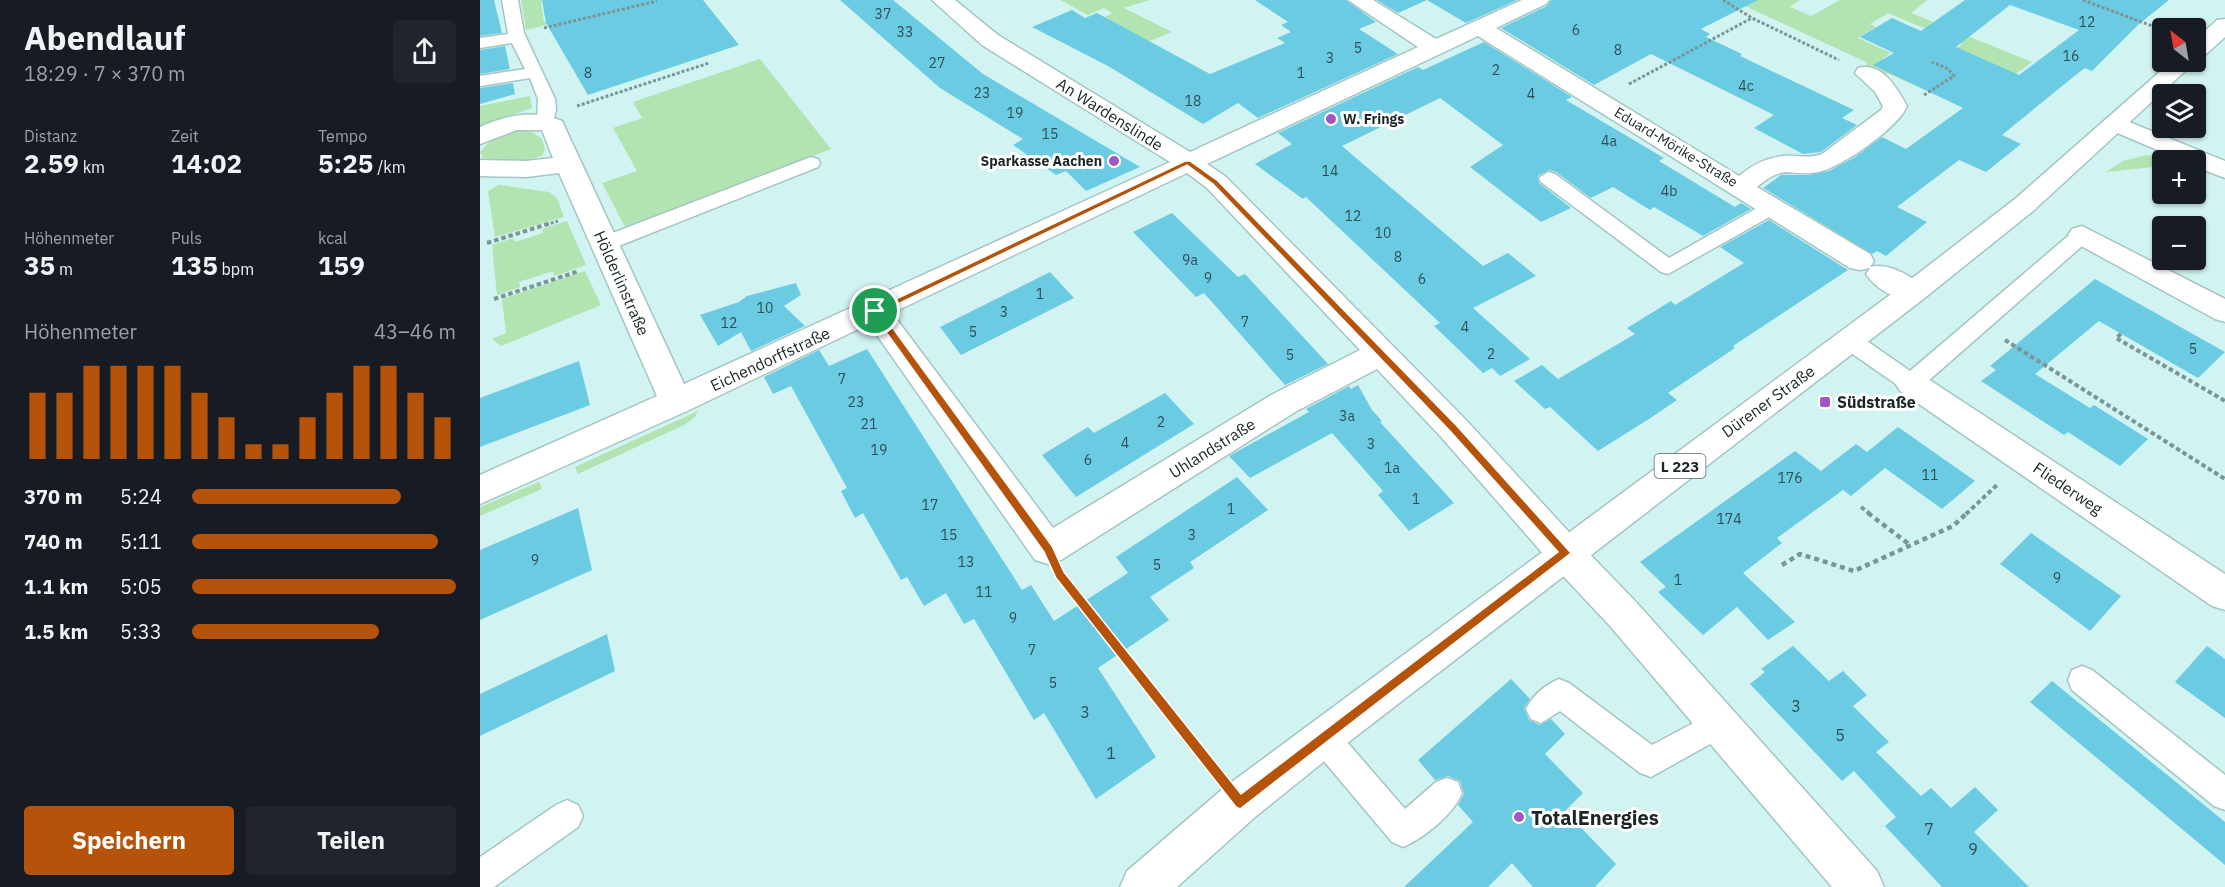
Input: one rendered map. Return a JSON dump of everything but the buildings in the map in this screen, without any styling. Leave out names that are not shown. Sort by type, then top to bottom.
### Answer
[{"type":"street","name":"An Wardenslinde","points":[[942,0],[990,40],[1188,162],[1215,182],[1454,429],[1565,553]]},
{"type":"street","points":[[1358,0],[1433,47]]},
{"type":"street","points":[[1188,162],[1539,0]]},
{"type":"street","points":[[2206,42],[2225,25]]},
{"type":"street","name":"Eduard-Mörike-Straße","points":[[1479,27],[1740,188],[1764,168],[1783,164],[1816,165],[1831,159],[1892,114],[1895,106]]},
{"type":"street","name":"Dürener Straße","points":[[1143,887],[1240,802],[1323,737],[1850,340],[2025,205],[2173,72]]},
{"type":"street","points":[[1866,73],[1884,88],[1895,106]]},
{"type":"street","points":[[480,137],[518,123],[547,119]]},
{"type":"street","name":"Hölderlinstraße","points":[[547,119],[553,126],[676,402]]},
{"type":"street","points":[[2117,124],[2225,170]]},
{"type":"street","name":"Eichendorffstraße","points":[[480,490],[875,311],[1188,162]]},
{"type":"street","points":[[480,168],[526,169],[568,164]]},
{"type":"street","points":[[1740,188],[1912,293]]},
{"type":"street","points":[[2082,235],[2225,312]]},
{"type":"street","points":[[875,311],[1048,549]]},
{"type":"street","name":"Uhlandstraße","points":[[1048,549],[1284,404],[1379,354]]},
{"type":"street","name":"Fliederweg","points":[[1911,383],[2225,594]]},
{"type":"street","points":[[1565,553],[1623,614],[1861,887]]},
{"type":"lane","name":"Hölderlinstraße","points":[[510,0],[517,36],[545,91],[547,119]]},
{"type":"lane","points":[[480,43],[517,36]]},
{"type":"lane","points":[[480,81],[536,72]]},
{"type":"lane","points":[[608,252],[811,163]]},
{"type":"lane","points":[[1548,178],[1668,267],[1773,207]]},
{"type":"lane","points":[[1850,340],[1911,383],[2082,235]]},
{"type":"lane","points":[[2082,680],[2225,795]]},
{"type":"lane","points":[[1541,710],[1559,693],[1651,762],[1718,724]]},
{"type":"lane","points":[[1323,737],[1403,831],[1447,793]]},
{"type":"lane","points":[[480,877],[567,816]]},
{"type":"path","points":[[1723,0],[1752,18],[1866,73]]},
{"type":"path","points":[[2083,0],[2152,26]]},
{"type":"path","points":[[517,36],[657,1]]},
{"type":"path","points":[[1599,100],[1752,18]]},
{"type":"path","points":[[1895,106],[1931,92],[1954,76],[1948,69],[1932,62]]},
{"type":"path","points":[[547,119],[709,63]]},
{"type":"path","points":[[487,243],[589,211]]},
{"type":"path","points":[[494,299],[608,252]]},
{"type":"path","points":[[1980,322],[2021,353],[2225,479]]},
{"type":"path","points":[[2121,334],[2116,338],[2225,401]]},
{"type":"path","points":[[1782,565],[1800,554],[1854,571],[1953,526],[2025,459]]},
{"type":"path","points":[[1861,507],[1910,545]]},
{"type":"path","points":[[1048,549],[1060,575],[1240,802]]},
{"type":"green space","points":[[521,0],[547,0],[541,2],[544,22],[548,21],[549,24],[526,30]]},
{"type":"green space","points":[[1060,0],[1150,0],[1124,8],[1172,32],[1137,46],[1095,23],[1112,13],[1104,8],[1088,15]]},
{"type":"green space","points":[[1732,0],[1800,0],[1790,7],[1811,16],[1840,0],[1927,0],[1911,13],[2032,62],[2000,86],[1939,61],[1962,44],[1888,13],[1870,24],[1876,27],[1858,38],[1891,53],[1882,59],[1921,77],[1927,91],[1889,74],[1868,73],[1865,66],[1868,63]]},
{"type":"green space","points":[[760,59],[831,149],[625,227],[602,183],[637,171],[613,128],[642,118],[633,102]]},
{"type":"green space","points":[[530,96],[532,108],[480,126],[480,106]]},
{"type":"green space","points":[[520,130],[532,132],[542,139],[545,150],[542,156],[514,163],[483,158],[480,152],[493,138]]},
{"type":"green space","points":[[2146,155],[2152,156],[2152,167],[2106,172],[2123,161]]},
{"type":"green space","points":[[499,185],[549,192],[557,198],[564,217],[495,237],[488,191]]},
{"type":"green space","points":[[567,221],[586,265],[554,276],[553,271],[519,282],[520,287],[497,295],[492,245],[513,238],[515,242],[543,233],[542,229]]},
{"type":"green space","points":[[585,271],[601,305],[501,346],[492,339],[506,333],[502,299]]},
{"type":"green space","points":[[698,411],[695,417],[684,425],[578,474],[575,467]]},
{"type":"green space","points":[[539,482],[542,489],[480,516],[480,507]]},
{"type":"place","name":"W. Frings","points":[[1331,119]]},
{"type":"place","name":"Sparkasse Aachen","points":[[1114,161]]},
{"type":"place","name":"Südstraße","points":[[1825,402]]},
{"type":"place","name":"TotalEnergies","points":[[1519,817]]},
{"type":"route","points":[[1188,162],[1215,182],[1454,429],[1565,553],[1240,802],[1060,575],[1048,549],[875,311],[1188,162]]}]
